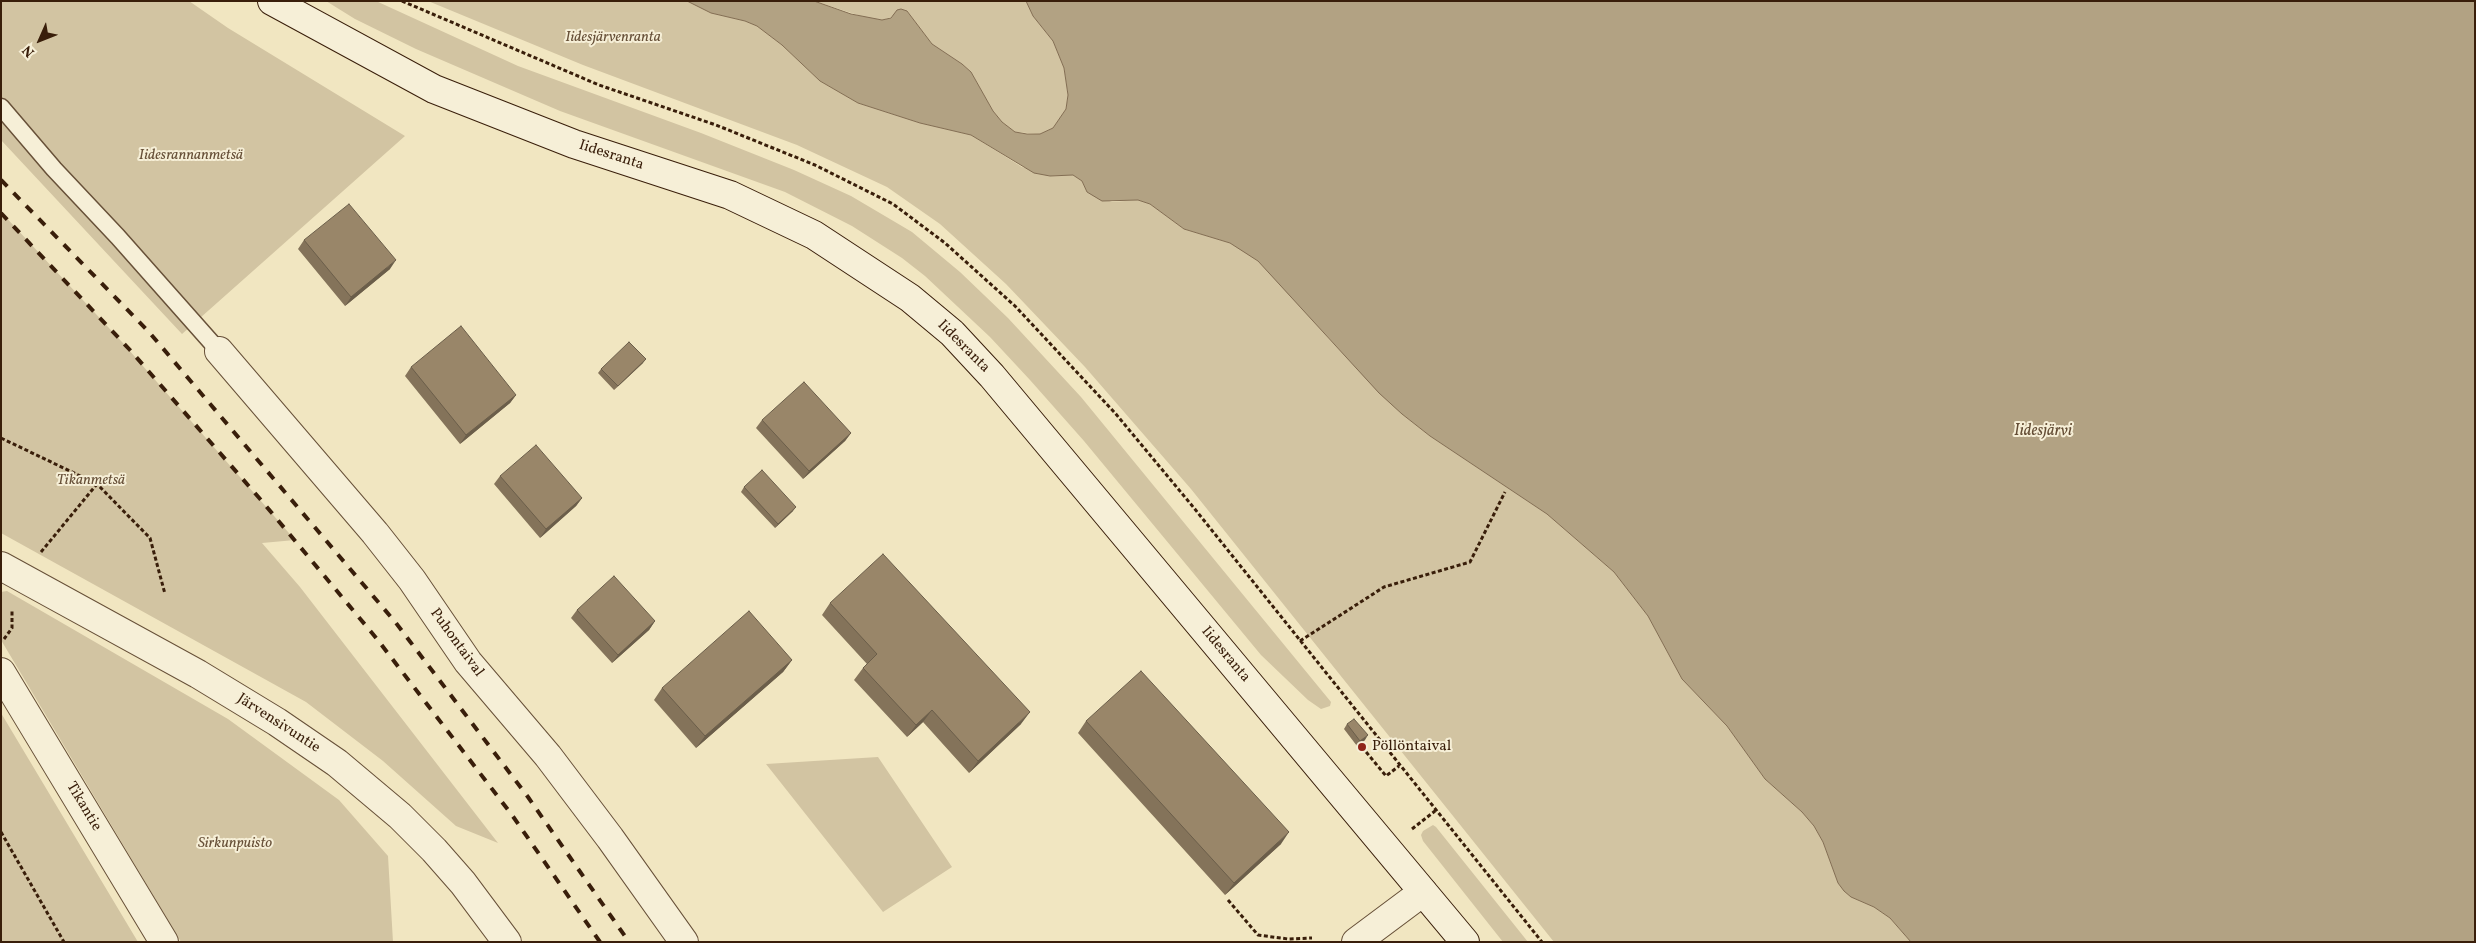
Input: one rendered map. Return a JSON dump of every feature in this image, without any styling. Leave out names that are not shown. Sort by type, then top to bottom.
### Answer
[{"type":"street","name":"Iidesranta","points":[[272,1],[434,89],[574,144],[730,195],[814,235],[910,298],[952,333],[992,376],[1464,942]]},
{"type":"street","name":"Puhontaival","points":[[219,351],[388,548],[468,662],[548,756],[610,838],[684,942]]},
{"type":"street","name":"Järvensivuntie","points":[[1,566],[198,674],[278,722],[337,763],[400,816],[434,850],[463,883],[507,942]]},
{"type":"street","name":"Tikantie","points":[[1,672],[164,942]]},
{"type":"street","points":[[1356,942],[1423,892]]},
{"type":"lane","points":[[1,106],[54,169],[118,237],[219,351]]},
{"type":"path","points":[[1,438],[97,484],[150,538],[165,594]]},
{"type":"path","points":[[39,555],[97,484]]},
{"type":"path","points":[[1300,641],[1384,587],[1470,562],[1505,492]]},
{"type":"path","points":[[1362,747],[1386,776],[1399,766]]},
{"type":"path","points":[[1,832],[64,942]]},
{"type":"path","points":[[1228,900],[1258,935],[1288,939],[1312,938]]},
{"type":"green space","name":"Iidesrannanmetsä","points":[[1,1],[189,1],[228,28],[405,136],[182,334],[1,140]]},
{"type":"green space","points":[[326,1],[376,1],[518,66],[701,133],[794,170],[851,196],[912,232],[960,272],[1008,318],[1081,397],[1331,702],[1330,706],[1321,709],[1308,700],[1261,655],[1084,441],[1030,380],[990,337],[925,276],[902,258],[852,226],[785,192],[560,111],[416,49],[355,19]]},
{"type":"green space","name":"Iidesjärvenranta","points":[[428,1],[687,1],[711,13],[745,21],[757,26],[782,45],[820,81],[858,103],[920,123],[971,135],[1022,167],[1050,176],[1073,175],[1082,181],[1087,192],[1112,202],[1138,200],[1150,204],[1184,229],[1230,243],[1245,251],[1281,283],[1330,340],[1402,414],[1430,436],[1547,514],[1614,572],[1648,616],[1682,679],[1727,726],[1765,779],[1802,812],[1814,826],[1823,842],[1838,883],[1851,897],[1874,907],[1890,918],[1911,942],[1554,942],[1191,489],[1085,367],[1006,284],[940,224],[887,187],[797,145],[583,65]]},
{"type":"green space","points":[[814,1],[1026,1],[1033,16],[1053,41],[1064,68],[1068,95],[1066,109],[1053,128],[1040,134],[1015,132],[1002,122],[993,111],[971,72],[932,44],[907,11],[883,20],[870,19]]},
{"type":"green space","name":"Tikanmetsä","points":[[1,212],[122,342],[295,540],[262,543],[300,587],[498,843],[456,826],[383,761],[306,702],[1,533]]},
{"type":"green space","name":"Sirkunpuisto","points":[[7,591],[228,719],[339,800],[388,856],[393,942],[181,942],[1,640],[1,592]]},
{"type":"green space","points":[[1,713],[138,942],[1,942]]},
{"type":"green space","points":[[878,757],[952,867],[883,912],[766,764]]},
{"type":"green space","points":[[1433,825],[1528,942],[1503,942],[1423,841],[1421,835],[1423,831]]},
{"type":"water","name":"Iidesjärvi","points":[[687,1],[814,1],[851,14],[882,20],[891,18],[897,10],[907,11],[932,44],[971,72],[993,111],[1002,122],[1015,132],[1040,134],[1053,128],[1066,109],[1068,95],[1064,68],[1053,41],[1033,16],[1026,1],[2475,1],[2475,942],[1911,942],[1890,918],[1874,907],[1851,897],[1844,891],[1838,883],[1823,842],[1814,826],[1802,812],[1765,779],[1727,726],[1682,679],[1648,616],[1614,572],[1547,514],[1430,436],[1402,414],[1379,393],[1258,261],[1230,243],[1184,229],[1150,204],[1138,200],[1102,201],[1087,192],[1082,181],[1073,175],[1050,176],[1034,173],[971,135],[920,123],[858,103],[820,81],[782,45],[757,26],[745,21],[711,13]]},
{"type":"building","points":[[349,204],[396,260],[351,297],[304,240]]},
{"type":"building","points":[[461,326],[516,395],[466,435],[411,367]]},
{"type":"building","points":[[629,342],[646,359],[618,386],[601,369]]},
{"type":"building","points":[[804,382],[851,433],[809,471],[762,420]]},
{"type":"building","points":[[536,445],[582,498],[546,529],[500,476]]},
{"type":"building","points":[[762,470],[796,507],[778,524],[744,487]]},
{"type":"building","points":[[883,554],[1030,712],[978,761],[932,710],[916,725],[863,668],[877,654],[830,603]]},
{"type":"building","points":[[614,576],[655,621],[618,655],[577,610]]},
{"type":"building","points":[[749,611],[792,660],[705,736],[662,688]]},
{"type":"building","points":[[1141,671],[1289,832],[1234,883],[1086,721]]},
{"type":"building","points":[[1354,719],[1368,735],[1360,741],[1347,724]]},
{"type":"railway","points":[[1,180],[149,332],[396,623],[528,797],[629,942]]},
{"type":"railway","points":[[1,213],[130,350],[261,500],[377,639],[512,815],[600,942]]},
{"type":"place","name":"Pöllöntaival","points":[[1362,747]]}]
